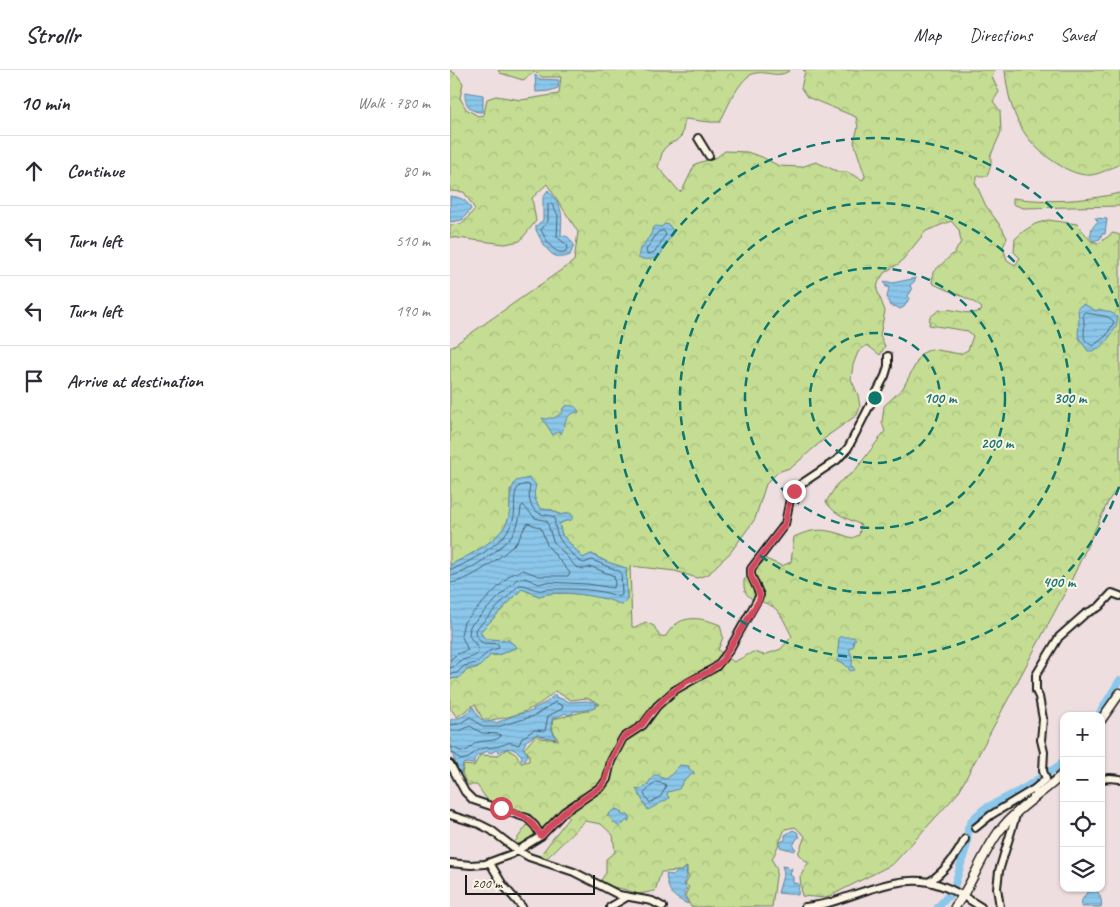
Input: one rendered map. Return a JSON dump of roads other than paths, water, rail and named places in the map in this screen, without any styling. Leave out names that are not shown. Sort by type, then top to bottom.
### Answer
[{"type":"main road","points":[[1105,714],[1120,693]]},
{"type":"main road","points":[[955,907],[998,832],[1036,792],[1060,776]]},
{"type":"street","points":[[698,138],[710,156]]},
{"type":"street","points":[[450,863],[471,865],[490,863],[541,836],[564,812],[602,786],[611,760],[623,738],[642,725],[666,697],[686,682],[710,671],[722,661],[760,595],[751,576],[752,566],[785,524],[790,499],[794,491],[801,484],[837,460],[848,448],[885,376],[888,356]]},
{"type":"street","points":[[975,828],[990,815],[1036,792],[1046,779],[1043,771],[1044,752],[1041,740],[1043,719],[1036,691],[1036,675],[1059,638],[1085,614],[1099,607],[1112,593],[1120,596]]},
{"type":"street","points":[[450,764],[465,792],[472,800],[527,818],[541,836]]},
{"type":"street","points":[[1105,778],[1120,780]]},
{"type":"street","points":[[1000,907],[997,888],[999,871],[1017,811]]},
{"type":"street","points":[[450,815],[479,824],[517,850],[540,862],[574,872],[613,892],[627,897],[652,901],[663,907]]},
{"type":"street","points":[[929,882],[954,859],[965,839]]},
{"type":"street","points":[[490,863],[503,886],[522,907]]},
{"type":"street","points":[[805,907],[815,906],[882,886],[910,882],[929,882],[963,896],[981,907]]},
{"type":"street","points":[[612,906],[627,897]]},
{"type":"water","points":[[535,75],[540,79],[559,80],[558,88],[536,92]]},
{"type":"water","points":[[465,92],[483,95],[483,112],[475,111],[469,107]]},
{"type":"water","points":[[548,190],[561,211],[561,235],[568,237],[574,245],[570,255],[564,257],[553,255],[536,230],[536,226],[543,220],[543,197]]},
{"type":"water","points":[[450,196],[463,200],[471,209],[462,220],[450,222]]},
{"type":"water","points":[[1095,218],[1107,219],[1105,234],[1102,234],[1100,239],[1093,241],[1090,237],[1092,228],[1098,221]]},
{"type":"water","points":[[664,224],[669,225],[673,231],[661,254],[652,259],[638,258],[640,248],[643,247],[652,229],[656,226],[662,227]]},
{"type":"water","points":[[916,278],[910,285],[912,290],[904,307],[900,309],[890,306],[887,298],[889,287],[886,287],[884,281],[893,283]]},
{"type":"water","points":[[1084,304],[1096,311],[1099,309],[1117,317],[1116,326],[1110,336],[1103,345],[1093,351],[1088,351],[1079,338],[1078,307]]},
{"type":"water","points":[[574,406],[579,412],[568,417],[561,434],[559,431],[553,435],[542,418],[554,418],[562,413],[563,408]]},
{"type":"water","points":[[529,478],[536,485],[535,497],[541,509],[552,510],[559,515],[569,513],[574,517],[559,524],[562,535],[583,558],[591,554],[626,568],[627,600],[622,605],[581,594],[558,593],[539,596],[522,589],[480,632],[485,639],[508,640],[517,647],[498,655],[491,655],[479,667],[466,670],[459,678],[450,679],[450,565],[494,539],[506,523],[509,515],[513,485],[516,481]]},
{"type":"water","points":[[839,637],[853,637],[856,639],[853,641],[854,646],[850,648],[852,666],[855,670],[850,671],[844,663],[837,662]]},
{"type":"water","points":[[555,694],[556,697],[570,702],[592,702],[594,700],[598,704],[590,709],[574,711],[568,715],[566,713],[552,719],[551,728],[556,739],[537,734],[526,741],[523,748],[528,754],[525,760],[523,761],[521,759],[522,756],[511,749],[499,752],[496,750],[491,753],[487,751],[475,758],[474,764],[463,764],[461,774],[453,754],[450,720],[463,716],[473,707],[479,717],[485,722],[494,721],[496,723],[515,715],[533,711],[533,709],[547,702]]},
{"type":"water","points":[[680,765],[689,766],[689,769],[694,774],[684,780],[679,789],[668,792],[668,799],[648,810],[636,789],[639,790],[646,786],[654,775],[659,775],[665,779],[668,778]]},
{"type":"water","points":[[617,809],[621,812],[623,811],[622,815],[630,817],[628,822],[627,820],[620,827],[614,823],[610,816],[607,816]]},
{"type":"water","points":[[793,830],[800,837],[797,838],[793,846],[796,849],[794,851],[780,847],[780,842],[785,840],[785,835]]},
{"type":"water","points":[[782,866],[787,867],[789,870],[792,868],[790,875],[793,877],[793,883],[799,884],[798,895],[778,893],[784,872]]},
{"type":"water","points":[[686,867],[687,877],[684,885],[687,889],[684,894],[688,904],[678,899],[672,893],[666,874],[674,875],[677,871],[682,872]]},
{"type":"water","points":[[1087,892],[1098,892],[1101,907],[1081,907],[1082,900]]},
{"type":"waterway","points":[[1100,712],[1120,680]]},
{"type":"waterway","points":[[938,907],[950,894],[955,884],[967,844],[968,828],[973,819],[984,809],[1023,789],[1060,765]]}]
